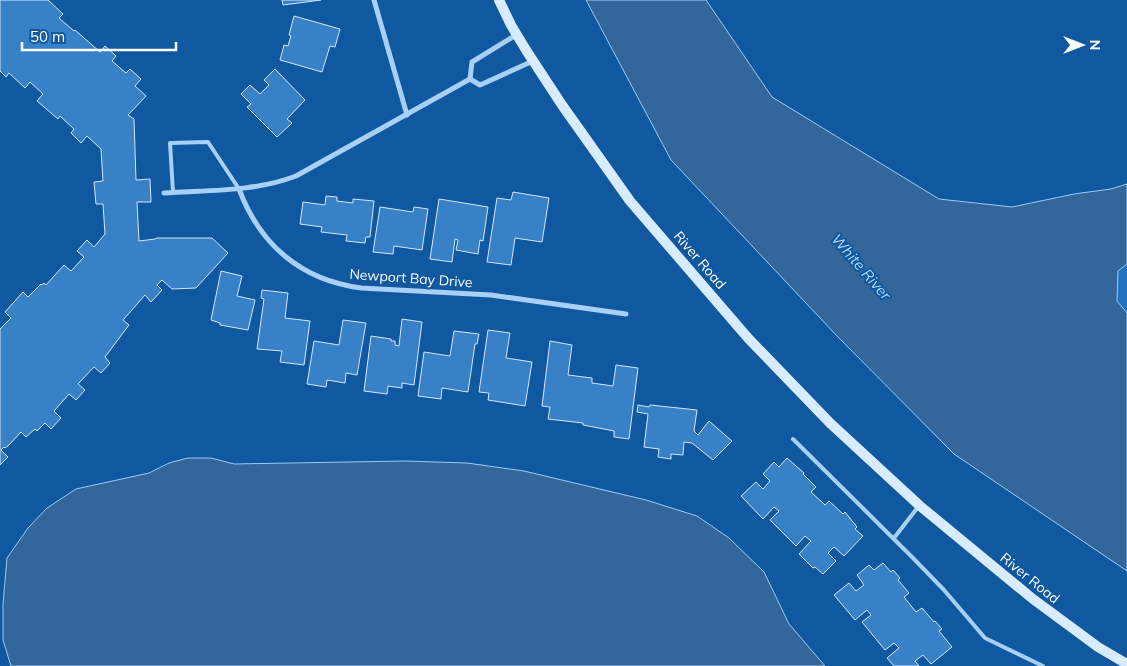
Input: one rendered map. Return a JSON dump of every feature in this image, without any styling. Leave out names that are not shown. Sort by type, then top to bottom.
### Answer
[{"type":"street","points":[[374,0],[407,115]]},
{"type":"street","name":"River Road","points":[[499,0],[516,35],[630,201],[748,338],[830,422],[920,506],[1033,599],[1098,647],[1127,664]]},
{"type":"street","points":[[470,79],[472,62],[516,35]]},
{"type":"street","points":[[470,79],[480,85],[533,61]]},
{"type":"street","points":[[164,193],[239,188],[267,184],[296,176],[470,79]]},
{"type":"street","name":"Newport Bay Drive","points":[[239,188],[254,222],[281,253],[296,265],[312,274],[334,282],[361,288],[491,295],[626,314]]},
{"type":"lane","points":[[173,192],[170,143],[208,142],[239,188]]},
{"type":"lane","points":[[793,439],[894,538],[944,590],[985,638],[1044,666]]},
{"type":"lane","points":[[894,538],[920,506]]},
{"type":"shaded area","points":[[1127,264],[1127,313],[1117,301],[1118,270]]},
{"type":"water","name":"White River","points":[[586,0],[706,0],[772,97],[939,199],[1012,207],[1074,194],[1111,189],[1127,184],[1127,264],[1118,271],[1117,301],[1127,313],[1127,571],[954,454],[838,337],[671,160]]},
{"type":"water","points":[[188,458],[211,458],[234,464],[405,461],[467,463],[524,471],[646,500],[697,516],[729,538],[764,572],[789,624],[825,666],[11,666],[3,640],[3,604],[7,558],[28,528],[47,508],[76,489],[149,473],[169,463]]},
{"type":"building","points":[[0,0],[48,0],[63,14],[59,18],[74,31],[100,52],[105,46],[116,56],[112,61],[126,73],[130,69],[141,79],[135,86],[146,96],[128,115],[134,119],[136,180],[150,179],[151,202],[137,202],[139,241],[157,238],[212,238],[228,253],[196,288],[172,289],[162,280],[157,285],[162,290],[151,302],[145,295],[123,320],[129,325],[105,357],[110,363],[101,373],[94,367],[78,384],[85,390],[76,400],[69,394],[54,411],[61,418],[51,429],[45,423],[37,431],[35,429],[26,437],[21,432],[9,445],[4,447],[1,450],[8,457],[0,465],[0,329],[11,318],[5,312],[23,292],[28,297],[41,284],[44,283],[46,285],[64,265],[71,271],[84,257],[77,251],[87,240],[94,247],[105,234],[103,204],[96,204],[94,182],[103,181],[101,149],[87,136],[81,143],[71,133],[74,129],[60,116],[58,119],[37,101],[43,94],[30,82],[25,88],[9,73],[6,77],[0,71]]},
{"type":"building","points":[[282,0],[321,0],[283,5]]},
{"type":"building","points":[[294,16],[340,29],[335,47],[330,46],[322,72],[280,60],[284,45],[288,46]]},
{"type":"building","points":[[275,69],[305,100],[287,119],[292,123],[277,137],[247,107],[251,104],[241,94],[250,85],[260,94],[269,85],[264,80]]},
{"type":"building","points":[[513,192],[549,198],[542,242],[515,238],[511,265],[487,262],[497,198],[511,200]]},
{"type":"building","points":[[326,196],[337,197],[337,201],[353,203],[353,199],[374,201],[370,237],[366,237],[365,243],[346,241],[347,235],[321,232],[322,227],[300,224],[303,202],[325,205]]},
{"type":"building","points":[[439,199],[488,207],[483,241],[480,240],[478,254],[456,250],[458,240],[455,239],[452,262],[430,259]]},
{"type":"building","points":[[380,207],[413,212],[414,207],[428,209],[422,250],[394,246],[393,254],[373,252]]},
{"type":"building","points":[[221,271],[242,276],[237,296],[255,300],[248,330],[220,325],[220,323],[211,320]]},
{"type":"building","points":[[262,290],[288,293],[285,318],[310,321],[304,365],[280,362],[282,351],[257,349],[264,299],[261,298]]},
{"type":"building","points":[[402,319],[422,322],[414,385],[402,383],[402,388],[388,386],[387,394],[364,391],[371,336],[391,339],[391,341],[395,341],[395,345],[399,346]]},
{"type":"building","points":[[343,320],[366,323],[357,375],[346,373],[345,383],[327,380],[326,387],[307,384],[314,341],[339,345]]},
{"type":"building","points":[[488,330],[510,333],[506,358],[532,362],[525,406],[488,400],[489,393],[479,392]]},
{"type":"building","points":[[454,331],[479,334],[477,344],[475,344],[468,392],[442,388],[441,399],[418,396],[424,352],[450,356]]},
{"type":"building","points":[[550,341],[572,345],[568,375],[592,378],[592,383],[613,386],[616,365],[638,368],[629,439],[614,437],[614,431],[583,425],[583,423],[548,419],[550,407],[542,406]]},
{"type":"building","points":[[638,405],[697,410],[694,431],[698,435],[709,421],[732,441],[713,460],[692,443],[684,442],[683,455],[671,454],[671,459],[658,457],[659,449],[644,447],[648,414],[637,412]]},
{"type":"building","points":[[787,458],[816,487],[811,492],[825,505],[829,501],[843,514],[845,512],[857,527],[855,529],[863,536],[844,556],[834,547],[828,553],[836,561],[823,574],[815,567],[813,568],[799,554],[811,541],[805,536],[796,546],[770,520],[779,511],[774,507],[763,519],[741,496],[756,482],[763,489],[770,481],[763,474],[774,462],[779,467]]},
{"type":"building","points":[[883,563],[900,578],[898,580],[909,593],[904,597],[916,612],[922,608],[942,629],[939,631],[952,647],[931,664],[923,655],[915,661],[919,666],[894,666],[887,658],[899,648],[894,643],[885,650],[862,622],[871,615],[867,610],[855,620],[834,595],[849,583],[856,591],[864,585],[857,575],[869,565],[874,570]]}]
